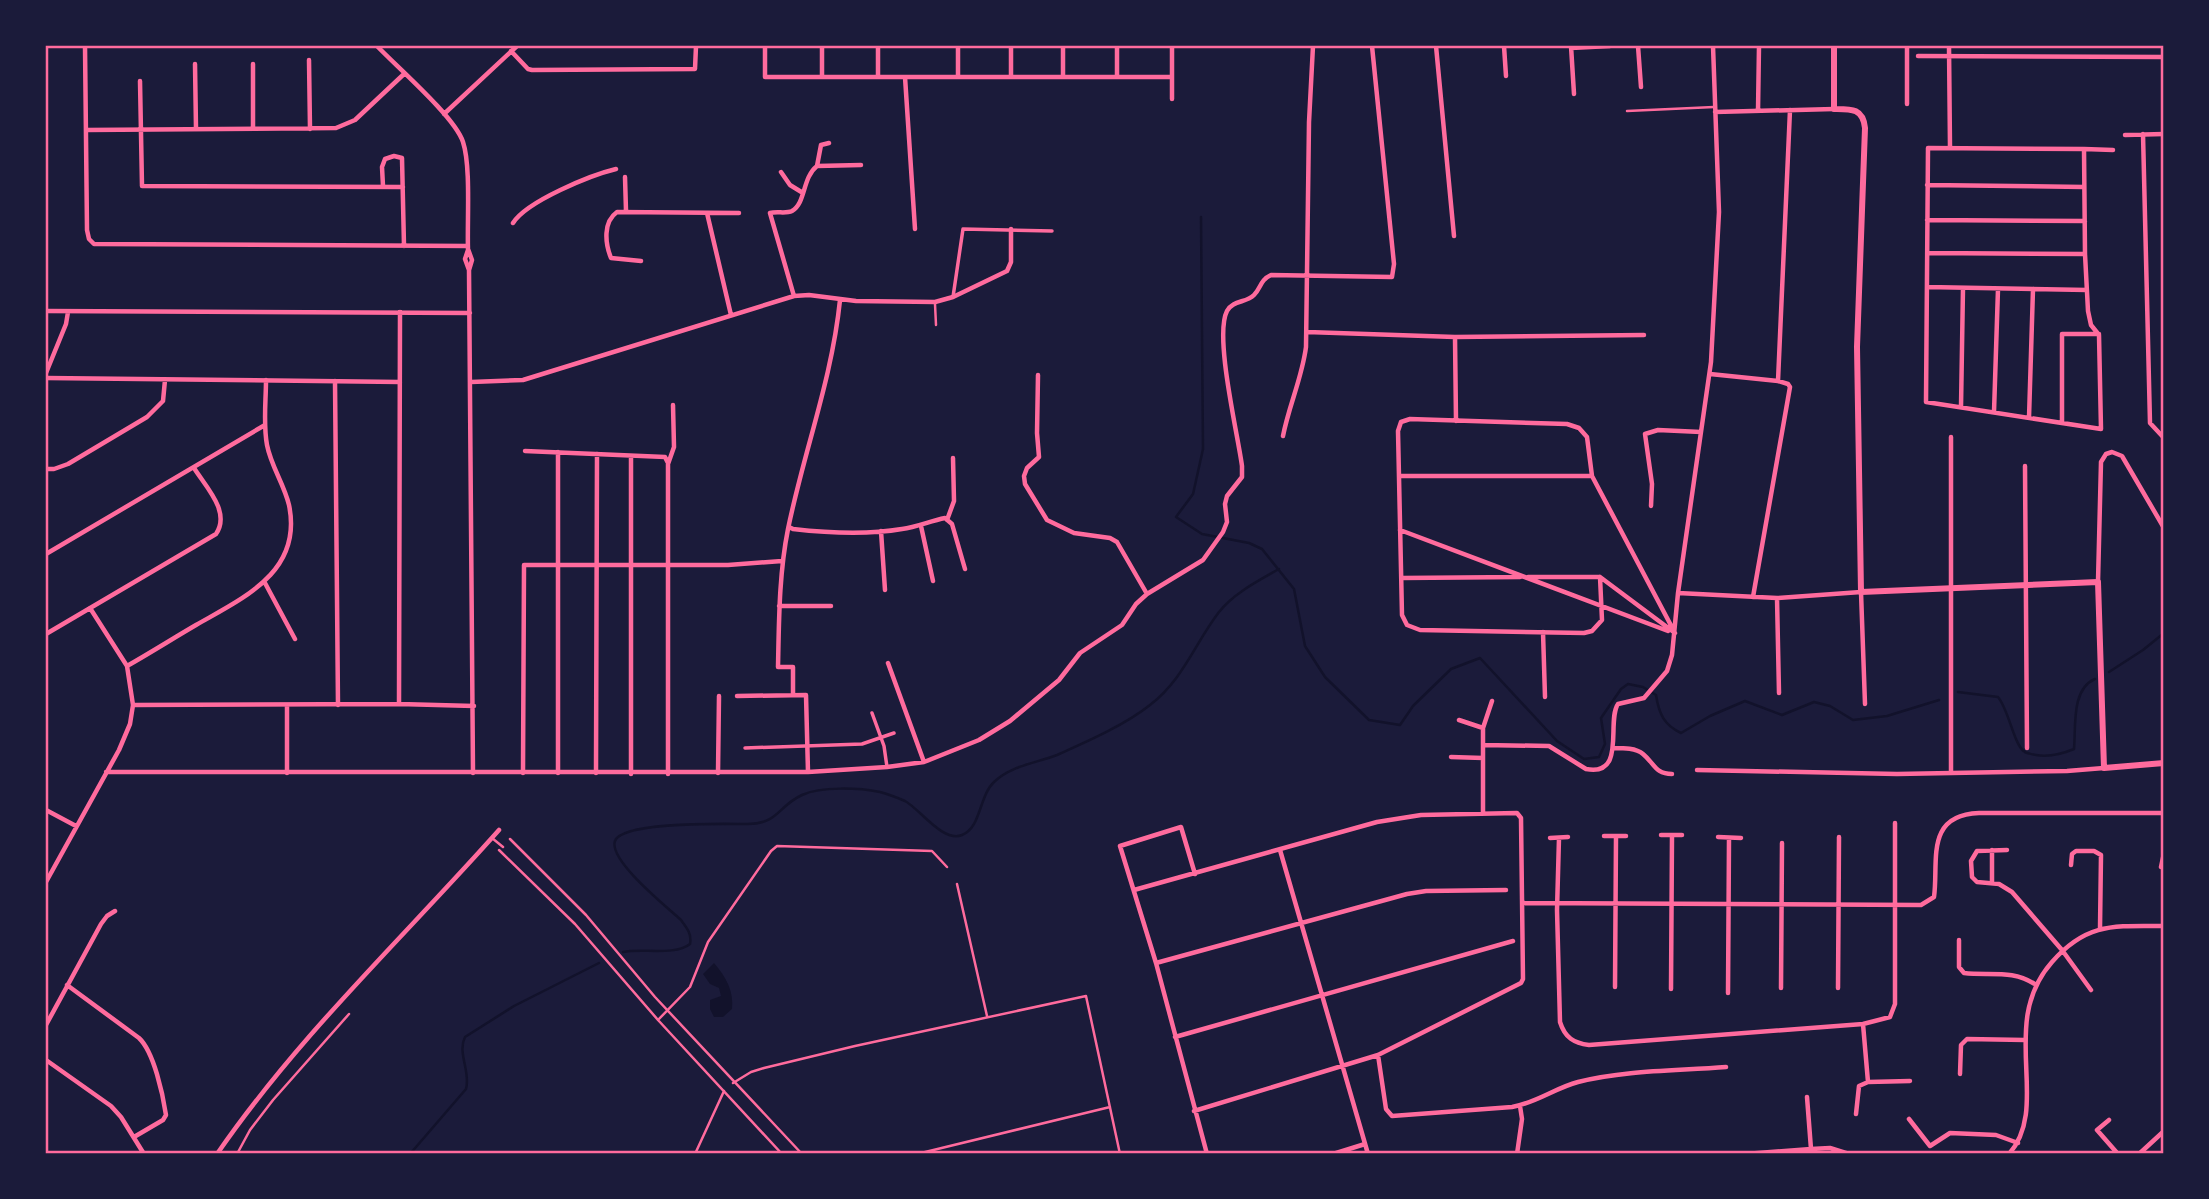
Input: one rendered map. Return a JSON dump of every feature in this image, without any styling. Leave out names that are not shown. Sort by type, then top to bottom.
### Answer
[{"type":"street","points":[[85,46],[87,230],[89,239],[94,244],[468,247]]},
{"type":"street","points":[[377,46],[444,114],[462,138],[465,148],[468,247],[472,260],[469,270],[473,773]]},
{"type":"street","points":[[444,114],[517,46]]},
{"type":"street","points":[[511,51],[532,70],[695,69],[696,46]]},
{"type":"street","points":[[765,46],[765,77],[1172,77]]},
{"type":"street","points":[[822,46],[822,76]]},
{"type":"street","points":[[878,46],[878,77]]},
{"type":"street","points":[[958,46],[958,77]]},
{"type":"street","points":[[1011,46],[1011,77]]},
{"type":"street","points":[[1063,46],[1063,77]]},
{"type":"street","points":[[1117,46],[1117,77]]},
{"type":"street","points":[[1172,46],[1172,99]]},
{"type":"street","points":[[1283,436],[1301,376],[1307,332],[1306,275],[1313,46]]},
{"type":"street","points":[[106,772],[808,772],[924,762],[979,740],[1010,721],[1059,680],[1080,653],[1122,625],[1136,604],[1147,594],[1203,560],[1223,532],[1227,522],[1227,496],[1242,477],[1227,381],[1225,315],[1233,304],[1254,296],[1265,278],[1271,275],[1392,278],[1394,264],[1372,46]]},
{"type":"street","points":[[1436,46],[1454,236]]},
{"type":"street","points":[[1504,46],[1506,76]]},
{"type":"street","points":[[1574,94],[1571,47],[1610,46]]},
{"type":"street","points":[[1638,46],[1641,87]]},
{"type":"street","points":[[1483,745],[1549,746],[1593,771],[1602,768],[1614,748],[1614,709],[1618,704],[1644,698],[1667,671],[1675,633],[1678,593],[1710,374],[1719,212],[1713,46]]},
{"type":"street","points":[[1758,111],[1759,46]]},
{"type":"street","points":[[1834,109],[1835,46]]},
{"type":"street","points":[[1907,46],[1908,104]]},
{"type":"street","points":[[1950,46],[1950,148]]},
{"type":"street","points":[[1918,56],[2164,57]]},
{"type":"street","points":[[309,61],[310,130]]},
{"type":"street","points":[[195,64],[196,130]]},
{"type":"street","points":[[253,64],[253,130]]},
{"type":"street","points":[[86,130],[336,128],[350,123],[404,74]]},
{"type":"street","points":[[905,77],[915,229]]},
{"type":"street","points":[[140,81],[142,187],[403,187]]},
{"type":"street","points":[[1714,109],[1851,109],[1861,113],[1866,128],[1857,347],[1865,704]]},
{"type":"street","points":[[1778,381],[1790,110]]},
{"type":"street","points":[[2143,134],[2150,423],[2164,438]]},
{"type":"street","points":[[2125,135],[2164,134]]},
{"type":"street","points":[[794,296],[770,213],[791,212],[797,207],[808,176],[817,166],[821,145],[829,143]]},
{"type":"street","points":[[2084,149],[2087,290],[2091,325],[2099,334],[2101,429],[1926,402],[1928,148],[2113,149]]},
{"type":"street","points":[[383,186],[383,162],[394,156],[402,158],[404,246]]},
{"type":"street","points":[[817,166],[861,165]]},
{"type":"street","points":[[513,222],[540,202],[578,181],[617,169]]},
{"type":"street","points":[[781,172],[790,185],[803,193]]},
{"type":"street","points":[[625,177],[626,211]]},
{"type":"street","points":[[1927,185],[2084,187]]},
{"type":"street","points":[[641,261],[611,258],[607,249],[607,225],[610,217],[617,212],[739,213]]},
{"type":"street","points":[[707,213],[731,315]]},
{"type":"street","points":[[1927,220],[2085,221]]},
{"type":"street","points":[[953,297],[963,229],[1052,231]]},
{"type":"street","points":[[471,382],[523,380],[794,296],[935,302],[953,297],[1007,271],[1010,262],[1011,229]]},
{"type":"street","points":[[1927,253],[2085,254]]},
{"type":"street","points":[[1927,287],[2087,290]]},
{"type":"street","points":[[1961,407],[1963,288]]},
{"type":"street","points":[[1994,412],[1998,289]]},
{"type":"street","points":[[2029,418],[2032,289]]},
{"type":"street","points":[[793,695],[793,667],[778,667],[782,561],[832,359],[840,300]]},
{"type":"street","points":[[46,311],[470,313]]},
{"type":"street","points":[[68,312],[46,375],[165,380],[400,382]]},
{"type":"street","points":[[399,704],[400,312]]},
{"type":"street","points":[[1307,332],[1455,337],[1644,335]]},
{"type":"street","points":[[2062,423],[2062,334],[2099,334]]},
{"type":"street","points":[[1455,337],[1456,421]]},
{"type":"street","points":[[1038,374],[1039,457],[1027,468],[1024,476],[1026,484],[1050,522],[1074,533],[1110,538],[1117,542],[1147,594]]},
{"type":"street","points":[[1710,374],[1778,381],[1790,387],[1753,597]]},
{"type":"street","points":[[46,469],[68,464],[147,417],[163,401],[165,380]]},
{"type":"street","points":[[127,666],[246,597],[265,583],[277,568],[284,552],[291,520],[288,503],[268,451],[265,424],[266,380]]},
{"type":"street","points":[[335,381],[338,705]]},
{"type":"street","points":[[668,774],[668,464],[674,447],[673,405]]},
{"type":"street","points":[[1600,576],[1602,612],[1598,626],[1592,631],[1412,629],[1402,615],[1398,431],[1401,422],[1410,419],[1574,425],[1579,428],[1587,438],[1592,476],[1675,633]]},
{"type":"street","points":[[46,554],[265,424]]},
{"type":"street","points":[[1651,506],[1652,484],[1644,434],[1658,430],[1701,432]]},
{"type":"street","points":[[1951,437],[1951,772]]},
{"type":"street","points":[[525,451],[665,457],[668,464]]},
{"type":"street","points":[[558,452],[558,774]]},
{"type":"street","points":[[2104,768],[2098,582],[2101,462],[2106,454],[2112,452],[2122,456],[2164,528]]},
{"type":"street","points":[[596,774],[597,454]]},
{"type":"street","points":[[631,456],[631,774]]},
{"type":"street","points":[[947,520],[954,501],[953,458]]},
{"type":"street","points":[[2025,466],[2027,748]]},
{"type":"street","points":[[46,634],[216,534],[221,527],[220,509],[194,468]]},
{"type":"street","points":[[1399,476],[1592,476]]},
{"type":"street","points":[[789,527],[823,532],[881,531],[921,526],[942,518],[952,524],[965,569]]},
{"type":"street","points":[[921,526],[933,580]]},
{"type":"street","points":[[1401,530],[1675,633]]},
{"type":"street","points":[[881,531],[885,590]]},
{"type":"street","points":[[523,774],[524,565],[728,565],[782,561]]},
{"type":"street","points":[[1402,578],[1600,576],[1675,633]]},
{"type":"street","points":[[1678,593],[1777,598],[2098,582]]},
{"type":"street","points":[[265,583],[295,639]]},
{"type":"street","points":[[1777,598],[1779,692]]},
{"type":"street","points":[[779,606],[831,607]]},
{"type":"street","points":[[46,882],[125,739],[130,724],[133,705],[127,666],[90,608]]},
{"type":"street","points":[[1543,632],[1545,697]]},
{"type":"street","points":[[888,663],[924,762]]},
{"type":"street","points":[[737,696],[806,695],[808,772]]},
{"type":"street","points":[[718,774],[719,696]]},
{"type":"street","points":[[1480,813],[1483,728],[1492,701]]},
{"type":"street","points":[[133,705],[474,706]]},
{"type":"street","points":[[287,705],[287,774]]},
{"type":"street","points":[[873,713],[887,767]]},
{"type":"street","points":[[1459,720],[1483,728]]},
{"type":"street","points":[[745,748],[863,744],[894,733]]},
{"type":"street","points":[[1614,748],[1643,753],[1655,769],[1672,774]]},
{"type":"street","points":[[1451,757],[1483,758]]},
{"type":"street","points":[[1697,770],[1897,774],[2056,772],[2164,763]]},
{"type":"street","points":[[46,810],[76,826]]},
{"type":"street","points":[[1134,890],[1356,827],[1400,818],[1480,813],[1517,813],[1521,818],[1523,981],[1378,1055],[1194,1111]]},
{"type":"street","points":[[1522,903],[1914,905],[1926,903],[1934,897],[1936,846],[1945,828],[1965,815],[2164,813]]},
{"type":"street","points":[[1559,838],[1556,904],[1560,1022],[1567,1037],[1579,1044],[1625,1043],[1863,1024],[1883,1021],[1890,1017],[1895,1003],[1895,823]]},
{"type":"street","points":[[1195,874],[1181,827],[1121,846],[1156,963],[1207,1153]]},
{"type":"street","points":[[217,1153],[300,1046],[499,830]]},
{"type":"street","points":[[1661,835],[1682,835]]},
{"type":"street","points":[[1671,989],[1672,835]]},
{"type":"street","points":[[1604,836],[1626,836]]},
{"type":"street","points":[[1615,987],[1616,836]]},
{"type":"street","points":[[1838,988],[1839,837]]},
{"type":"street","points":[[1550,838],[1568,838]]},
{"type":"street","points":[[1718,838],[1741,838]]},
{"type":"street","points":[[1728,993],[1729,838]]},
{"type":"street","points":[[1781,988],[1782,843]]},
{"type":"street","points":[[1280,850],[1368,1153]]},
{"type":"street","points":[[2007,850],[1977,850],[1971,861],[1974,880],[1992,883],[2012,892],[2062,950],[2091,990]]},
{"type":"street","points":[[1992,850],[1992,883]]},
{"type":"street","points":[[2071,865],[2072,854],[2076,851],[2095,851],[2101,855],[2100,929]]},
{"type":"street","points":[[2161,867],[2164,853]]},
{"type":"street","points":[[1156,963],[1416,892],[1506,890]]},
{"type":"street","points":[[46,1025],[101,924],[115,911]]},
{"type":"street","points":[[2009,1153],[2018,1143],[2026,1118],[2027,1010],[2043,972],[2062,950],[2079,938],[2100,929],[2113,926],[2164,926]]},
{"type":"street","points":[[1959,940],[1959,967],[1965,973],[2010,973],[2020,975],[2036,985]]},
{"type":"street","points":[[1175,1037],[1513,941]]},
{"type":"street","points":[[66,985],[139,1038],[146,1046],[160,1085],[166,1115],[163,1120],[134,1137]]},
{"type":"street","points":[[1863,1024],[1868,1082]]},
{"type":"street","points":[[1960,1074],[1960,1049],[1967,1039],[2025,1040]]},
{"type":"street","points":[[1378,1055],[1389,1115],[1520,1106],[1580,1082],[1646,1073],[1726,1067]]},
{"type":"street","points":[[46,1060],[111,1106],[144,1153]]},
{"type":"street","points":[[1856,1114],[1858,1086],[1868,1082],[1910,1081]]},
{"type":"street","points":[[1807,1097],[1811,1149]]},
{"type":"street","points":[[1517,1153],[1522,1119],[1520,1106]]},
{"type":"street","points":[[1909,1119],[1930,1146],[1950,1133],[1996,1135],[2018,1143]]},
{"type":"street","points":[[2109,1120],[2097,1130],[2118,1153]]},
{"type":"street","points":[[2139,1153],[2164,1131]]},
{"type":"street","points":[[1333,1153],[1365,1144]]},
{"type":"street","points":[[1745,1153],[1811,1149],[1849,1153]]},
{"type":"lane","points":[[1628,111],[1714,109]]},
{"type":"lane","points":[[935,302],[936,325]]},
{"type":"lane","points":[[492,838],[568,917],[658,1020],[782,1153]]},
{"type":"lane","points":[[510,839],[586,915],[733,1083],[802,1153]]},
{"type":"lane","points":[[658,1020],[690,987],[713,934],[777,846],[932,851],[947,867]]},
{"type":"lane","points":[[957,884],[987,1016]]},
{"type":"lane","points":[[733,1083],[764,1068],[1086,996],[1120,1153]]},
{"type":"lane","points":[[237,1153],[250,1130],[273,1100],[349,1014]]},
{"type":"lane","points":[[695,1153],[724,1091]]},
{"type":"lane","points":[[917,1153],[1110,1107]]},
{"type":"shaded area","points":[[714,963],[732,996],[732,1009],[723,1017],[714,1017],[710,1009],[710,1000],[721,996],[719,988],[710,984],[703,974]]},
{"type":"waterway","points":[[1201,217],[1203,449],[1193,494],[1176,517],[1202,534],[1249,543],[1262,549],[1294,589],[1305,646],[1325,677],[1369,720],[1400,725],[1413,706],[1451,669],[1480,658],[1557,741],[1584,759],[1599,757],[1605,744],[1601,718],[1621,689],[1628,684],[1643,687],[1656,695],[1663,718],[1681,733],[1710,716],[1745,701],[1782,715],[1814,702],[1830,706],[1853,720],[1887,716],[1939,700]]},
{"type":"waterway","points":[[623,952],[676,950],[690,944],[690,937],[681,920],[640,883],[620,860],[615,841],[622,835],[636,830],[676,825],[758,823],[772,818],[802,795],[819,790],[841,789],[872,791],[896,797],[911,805],[940,830],[955,836],[962,835],[973,826],[985,795],[1000,777],[1093,739],[1150,705],[1180,673],[1225,605],[1279,569]]},
{"type":"waterway","points":[[2109,672],[2164,633]]},
{"type":"waterway","points":[[1958,692],[1998,697],[2021,748],[2041,756],[2074,749],[2078,700],[2087,684],[2095,679]]},
{"type":"waterway","points":[[410,1154],[466,1089],[467,1076],[462,1049],[465,1037],[514,1006],[599,963]]}]
